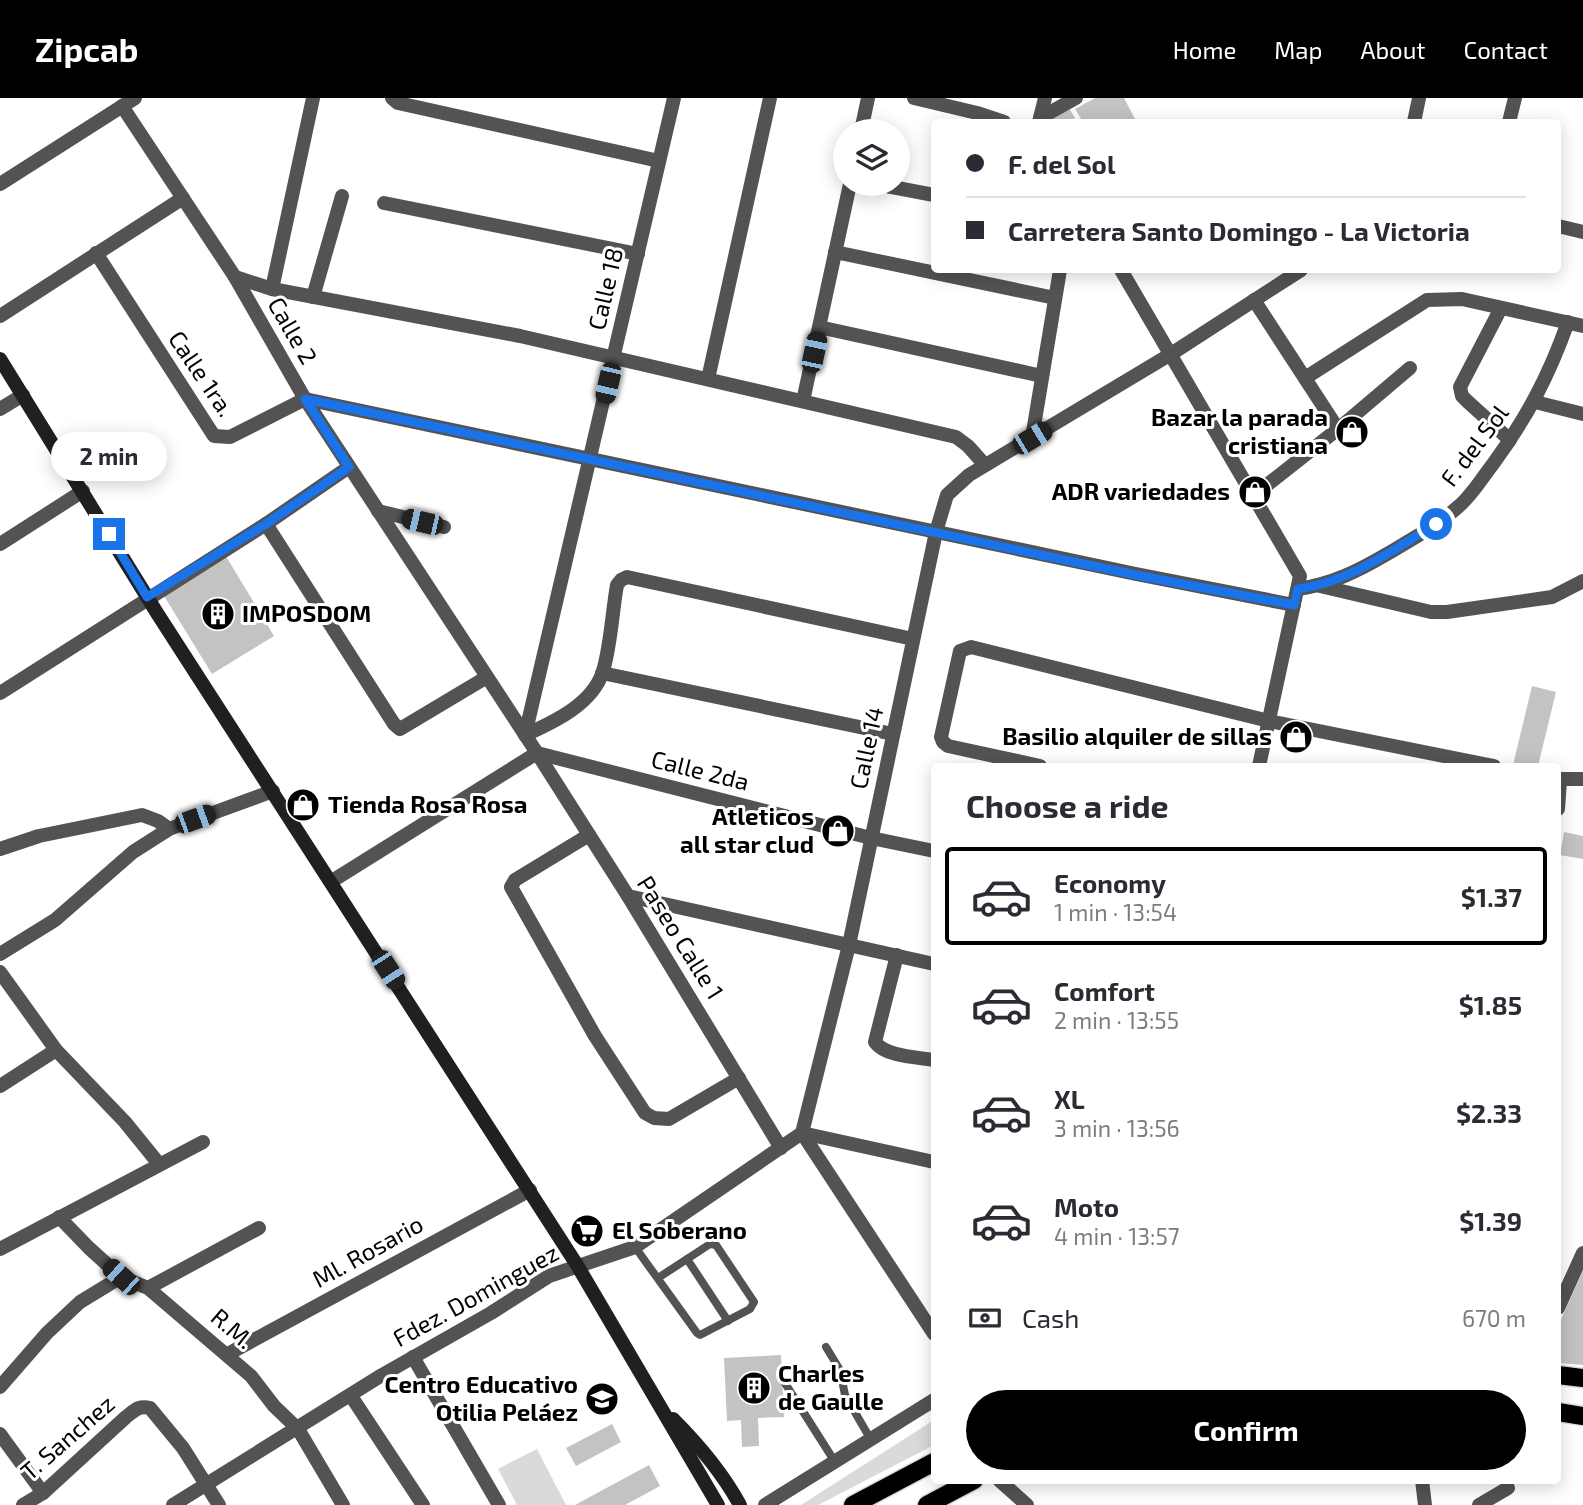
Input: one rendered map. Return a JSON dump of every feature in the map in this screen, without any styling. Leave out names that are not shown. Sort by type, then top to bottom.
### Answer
[{"type":"main road","points":[[0,359],[147,597],[577,1265],[718,1505]]},
{"type":"main road","points":[[1561,1375],[1583,1378]]},
{"type":"main road","points":[[657,1403],[699,1445],[729,1484],[740,1505]]},
{"type":"main road","points":[[1561,1412],[1583,1416]]},
{"type":"main road","points":[[853,1505],[931,1464]]},
{"type":"main road","points":[[927,1505],[956,1494],[969,1484]]},
{"type":"street","points":[[272,289],[313,98]]},
{"type":"street","points":[[393,98],[398,103],[659,161]]},
{"type":"street","name":"Calle 18","points":[[526,735],[674,98]]},
{"type":"street","points":[[708,379],[770,98]]},
{"type":"street","points":[[864,119],[868,98]]},
{"type":"street","points":[[914,98],[995,119]]},
{"type":"street","points":[[1040,119],[1045,98]]},
{"type":"street","points":[[1042,119],[1076,98]]},
{"type":"street","points":[[1415,119],[1419,98]]},
{"type":"street","points":[[1510,119],[1516,98]]},
{"type":"street","points":[[0,184],[125,101]]},
{"type":"street","name":"Calle 2","points":[[125,101],[235,278],[305,399],[537,753]]},
{"type":"street","points":[[910,190],[931,194]]},
{"type":"street","points":[[313,297],[342,196]]},
{"type":"street","points":[[803,401],[847,196]]},
{"type":"street","points":[[0,316],[183,198]]},
{"type":"street","points":[[383,203],[638,254]]},
{"type":"street","points":[[1561,227],[1583,232]]},
{"type":"street","points":[[835,252],[931,272]]},
{"type":"street","name":"Calle 1ra.","points":[[96,253],[214,436],[230,437],[305,399]]},
{"type":"street","points":[[935,273],[1055,298]]},
{"type":"street","points":[[1032,438],[1059,273]]},
{"type":"street","points":[[1123,273],[1253,496],[1299,582],[1260,763]]},
{"type":"street","points":[[235,278],[272,289],[520,336],[956,437],[985,465],[1171,354],[1296,273]]},
{"type":"street","points":[[1305,378],[1427,300],[1462,299],[1583,326]]},
{"type":"street","points":[[1254,300],[1338,429]]},
{"type":"street","points":[[1502,308],[1460,387],[1462,396],[1510,440]]},
{"type":"street","name":"F. del Sol","points":[[1299,582],[1319,586],[1349,576],[1436,524],[1460,505],[1482,480],[1535,401],[1557,354],[1568,322]]},
{"type":"street","points":[[819,327],[1042,376]]},
{"type":"street","points":[[1253,496],[1410,368]]},
{"type":"street","points":[[0,409],[23,395]]},
{"type":"street","points":[[305,399],[1136,575],[1294,605]]},
{"type":"street","points":[[1535,401],[1583,414]]},
{"type":"street","name":"Calle 14","points":[[802,1133],[849,944],[936,532],[947,495],[957,484],[985,465]]},
{"type":"street","points":[[0,693],[147,597],[266,524],[349,467]]},
{"type":"street","points":[[0,544],[83,491]]},
{"type":"street","points":[[378,511],[443,527]]},
{"type":"street","points":[[266,524],[394,724],[400,729],[487,677]]},
{"type":"street","points":[[526,735],[559,719],[589,694],[602,673],[617,585],[627,577],[913,639]]},
{"type":"street","points":[[1319,586],[1431,612],[1447,612],[1552,597],[1583,581]]},
{"type":"street","points":[[1026,763],[948,746],[943,742],[941,737],[957,663],[964,647],[1269,721],[1479,763]]},
{"type":"street","points":[[602,673],[893,734]]},
{"type":"street","points":[[332,881],[537,753]]},
{"type":"street","name":"Calle 2da","points":[[537,753],[871,838],[931,850]]},
{"type":"street","name":"Paseo Calle 1","points":[[537,753],[628,896],[781,1148]]},
{"type":"street","points":[[1561,780],[1583,779]]},
{"type":"street","points":[[0,954],[55,920],[133,852],[169,829],[272,790]]},
{"type":"street","points":[[0,849],[39,836],[142,815],[169,829]]},
{"type":"street","points":[[589,835],[515,880],[511,887],[595,1036],[645,1113],[654,1118],[669,1119],[739,1077]]},
{"type":"street","points":[[628,896],[931,963]]},
{"type":"street","points":[[897,955],[875,1042],[878,1046],[897,1053],[931,1059]]},
{"type":"street","points":[[0,972],[56,1050],[125,1122],[159,1164]]},
{"type":"street","points":[[0,1086],[56,1050]]},
{"type":"street","points":[[802,1133],[931,1161]]},
{"type":"street","points":[[802,1133],[931,1329]]},
{"type":"street","name":"Fdez. Dominguez","points":[[173,1505],[549,1276],[635,1247],[802,1133]]},
{"type":"street","points":[[0,1249],[203,1142]]},
{"type":"street","name":"Ml. Rosario","points":[[228,1354],[530,1190]]},
{"type":"street","name":"R.M.","points":[[59,1217],[121,1277],[148,1288],[251,1376],[274,1406],[298,1429],[343,1505]]},
{"type":"street","points":[[148,1288],[259,1228]]},
{"type":"street","points":[[1561,1301],[1583,1253]]},
{"type":"street","points":[[0,1387],[47,1333],[80,1302],[121,1277]]},
{"type":"street","points":[[413,1357],[499,1505]]},
{"type":"street","points":[[351,1396],[423,1505]]},
{"type":"street","points":[[765,1505],[931,1402]]},
{"type":"street","name":"T. Sanchez","points":[[23,1505],[43,1493],[126,1417],[144,1406],[150,1408],[175,1438],[219,1505]]},
{"type":"street","points":[[0,1434],[43,1493]]},
{"type":"street","points":[[1003,1484],[1027,1505]]},
{"type":"street","points":[[1422,1484],[1425,1505]]},
{"type":"street","points":[[1479,1505],[1508,1484]]},
{"type":"street","points":[[1508,1484],[1508,1505]]},
{"type":"lane","points":[[635,1247],[700,1335],[750,1308],[754,1302],[719,1246],[710,1244],[658,1278]]},
{"type":"lane","points":[[687,1259],[728,1321]]},
{"type":"lane","points":[[826,1347],[840,1370],[845,1395],[871,1440]]},
{"type":"lane","points":[[783,1380],[835,1462]]},
{"type":"shaded area","points":[[931,1422],[931,1447],[818,1505],[801,1505]]},
{"type":"shaded area","points":[[537,1449],[566,1505],[517,1505],[498,1469]]},
{"type":"building","points":[[1095,98],[1124,98],[1135,119],[1081,119],[1075,109]]},
{"type":"building","points":[[1069,108],[1075,118],[1073,119],[1050,119]]},
{"type":"building","name":"IMPOSDOM","points":[[224,553],[274,636],[212,674],[161,591]]},
{"type":"building","points":[[1532,686],[1556,692],[1539,763],[1513,763]]},
{"type":"building","points":[[1564,832],[1583,836],[1583,859],[1561,855]]},
{"type":"building","points":[[1583,1271],[1583,1365],[1561,1363],[1561,1319]]},
{"type":"building","name":"Charles de Gaulle","points":[[781,1355],[784,1417],[758,1418],[759,1446],[742,1447],[741,1420],[727,1421],[724,1358]]},
{"type":"building","points":[[612,1424],[621,1442],[576,1466],[566,1448]]},
{"type":"building","points":[[649,1465],[660,1486],[625,1505],[575,1505]]},
{"type":"place","name":"Bazar la parada cristiana","points":[[1352,432]]},
{"type":"place","name":"ADR variedades","points":[[1255,492]]},
{"type":"place","name":"IMPOSDOM","points":[[218,614]]},
{"type":"place","name":"Basilio alquiler de sillas","points":[[1296,737]]},
{"type":"place","name":"Tienda Rosa Rosa","points":[[303,805]]},
{"type":"place","name":"Atleticos all star clud","points":[[838,831]]},
{"type":"place","name":"El Soberano","points":[[587,1231]]},
{"type":"place","name":"Charles de Gaulle","points":[[754,1388]]},
{"type":"place","name":"Centro Educativo Otilia Peláez","points":[[602,1399]]},
{"type":"route","points":[[109,534],[147,597],[266,524],[349,467],[305,399],[1136,575],[1294,605],[1298,589],[1319,586],[1349,576],[1436,524]]}]
